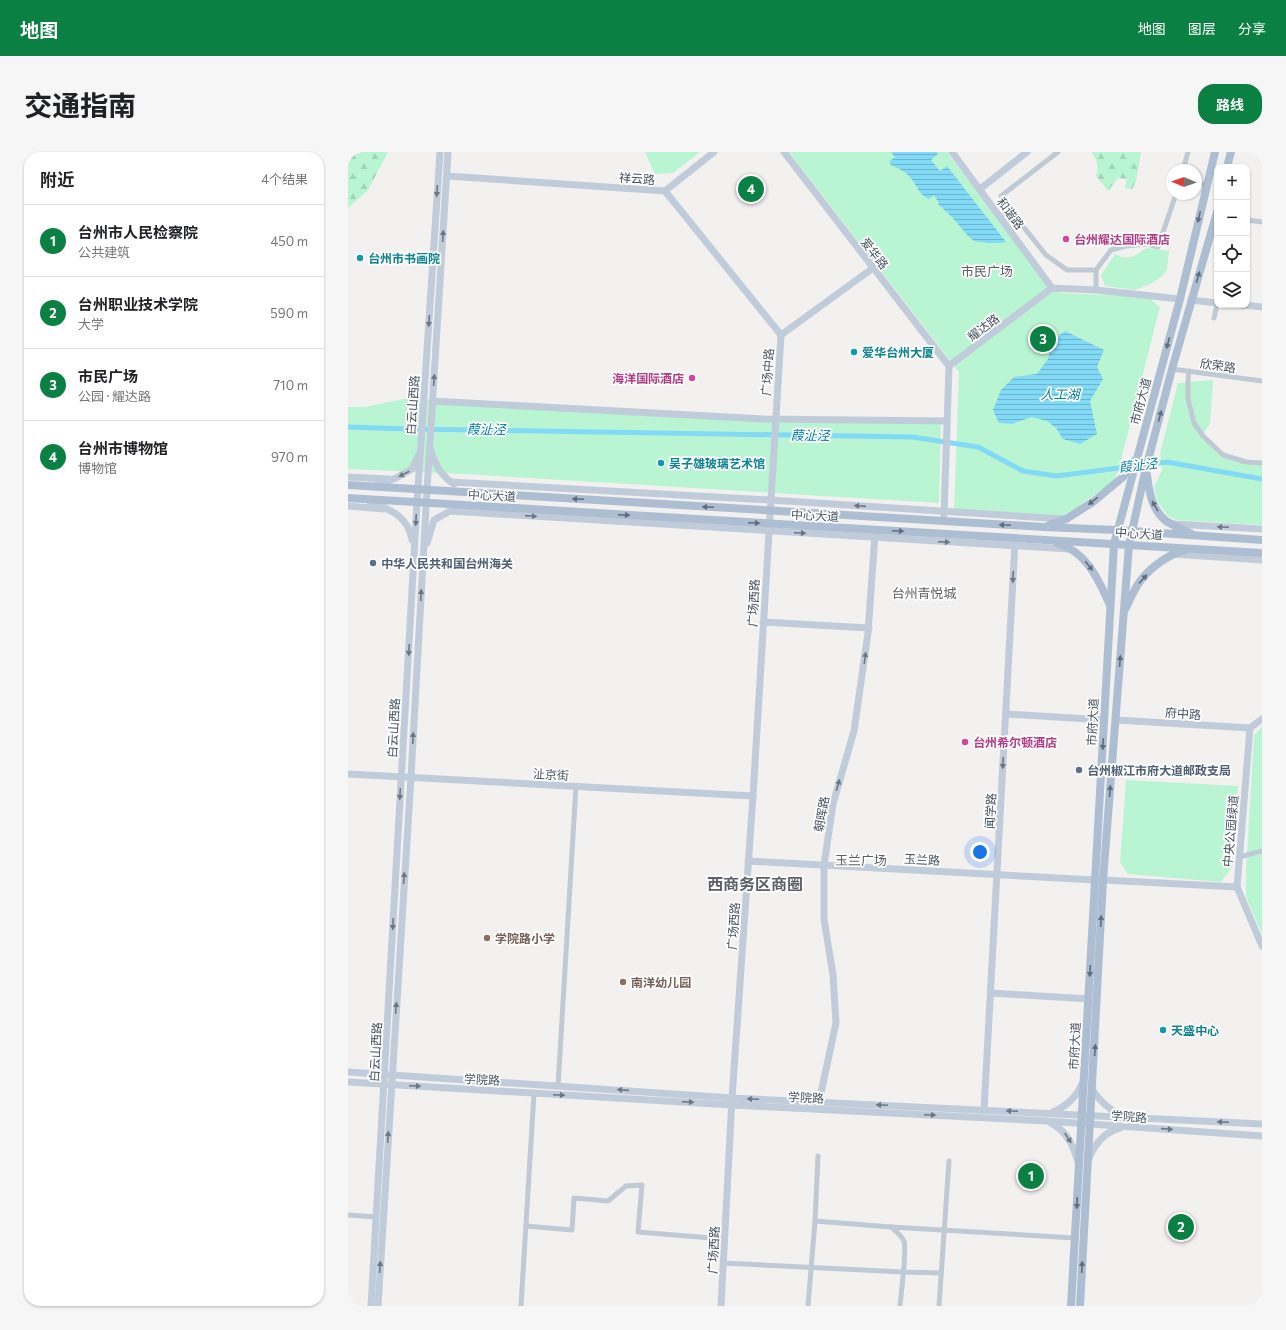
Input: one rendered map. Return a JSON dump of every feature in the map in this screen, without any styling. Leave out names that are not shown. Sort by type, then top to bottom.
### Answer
[{"type":"main road","name":"白云山西路","points":[[388,1075],[411,777],[426,504],[422,489],[421,439],[440,152]]},
{"type":"main road","name":"白云山西路","points":[[378,1306],[401,777],[417,503],[422,489],[430,443],[448,152]]},
{"type":"main road","points":[[665,191],[714,152]]},
{"type":"main road","name":"爱华路","points":[[784,152],[950,366]]},
{"type":"main road","name":"和谐路","points":[[952,152],[1052,288]]},
{"type":"main road","points":[[980,189],[1027,152]]},
{"type":"main road","name":"市府大道","points":[[1080,1306],[1091,1115],[1104,720],[1114,544],[1127,477],[1138,455],[1180,300],[1215,152]]},
{"type":"main road","points":[[1228,164],[1231,152]]},
{"type":"main road","name":"祥云路","points":[[447,176],[665,191],[781,335]]},
{"type":"main road","name":"市府大道","points":[[1071,1306],[1089,999],[1099,880],[1116,720],[1129,545],[1146,468],[1172,369],[1214,225]]},
{"type":"main road","name":"广场中路","points":[[770,500],[781,335],[873,268]]},
{"type":"main road","points":[[1052,288],[1096,290],[1180,300]]},
{"type":"main road","name":"耀达路","points":[[950,366],[1052,288]]},
{"type":"main road","points":[[1192,300],[1214,304]]},
{"type":"main road","points":[[1250,306],[1262,307]]},
{"type":"main road","points":[[944,521],[950,366]]},
{"type":"main road","points":[[432,401],[775,422],[948,421]]},
{"type":"main road","name":"中心大道","points":[[430,443],[433,460],[440,473],[451,482],[468,492]]},
{"type":"main road","name":"中心大道","points":[[374,486],[392,480],[412,469],[421,448]]},
{"type":"main road","points":[[1146,468],[1150,496],[1155,507],[1166,521],[1196,536]]},
{"type":"main road","points":[[348,477],[392,480]]},
{"type":"main road","points":[[1044,527],[1066,519],[1127,477]]},
{"type":"main road","points":[[451,482],[1066,519]]},
{"type":"main road","name":"中心大道","points":[[348,485],[1044,527],[1117,530],[1262,540]]},
{"type":"main road","name":"中心大道","points":[[348,498],[768,528],[1015,542],[1045,540],[1262,553]]},
{"type":"main road","name":"中心大道","points":[[367,500],[400,516],[410,532],[414,554]]},
{"type":"main road","name":"广场西路","points":[[721,1306],[732,1101],[753,796],[770,500]]},
{"type":"main road","points":[[348,506],[388,510]]},
{"type":"main road","name":"白云山西路","points":[[423,559],[434,520],[450,511],[470,506]]},
{"type":"main road","points":[[450,511],[768,528]]},
{"type":"main road","points":[[1171,523],[1179,525],[1262,529]]},
{"type":"main road","name":"朝晖路","points":[[819,1102],[836,1022],[833,975],[824,919],[824,865],[833,804],[854,730],[869,628],[875,534]]},
{"type":"main road","points":[[1045,540],[1072,549],[1084,559],[1096,575],[1111,607]]},
{"type":"main road","points":[[1015,542],[1072,549]]},
{"type":"main road","name":"闻学路","points":[[984,1110],[1015,542]]},
{"type":"main road","points":[[1124,613],[1132,594],[1141,579],[1164,559],[1190,548]]},
{"type":"main road","points":[[1173,554],[1262,560]]},
{"type":"main road","points":[[763,622],[869,628]]},
{"type":"main road","points":[[1006,714],[1104,720]]},
{"type":"main road","points":[[1250,728],[1262,719]]},
{"type":"main road","name":"府中路","points":[[1116,720],[1250,728]]},
{"type":"main road","name":"中央公园绿道","points":[[1250,728],[1237,887],[1262,946]]},
{"type":"main road","name":"沚京街","points":[[348,774],[753,796]]},
{"type":"main road","name":"玉兰路","points":[[748,861],[1237,887]]},
{"type":"main road","points":[[991,993],[1089,999]]},
{"type":"main road","name":"学院路","points":[[348,1072],[558,1086],[732,1101],[1262,1136]]},
{"type":"main road","points":[[1051,1113],[1068,1104],[1079,1092],[1084,1081]]},
{"type":"main road","name":"学院路","points":[[348,1082],[534,1093],[732,1101],[819,1102],[1262,1124]]},
{"type":"main road","name":"白云山西路","points":[[371,1306],[376,1217],[388,1085]]},
{"type":"main road","points":[[1092,1089],[1106,1106],[1123,1117]]},
{"type":"main road","points":[[1047,1121],[1058,1127],[1068,1136],[1079,1164]]},
{"type":"main road","points":[[1088,1159],[1096,1144],[1103,1136],[1118,1128],[1129,1127]]},
{"type":"street","points":[[1058,152],[1000,196],[1046,255],[1066,270],[1096,270]]},
{"type":"street","points":[[1185,164],[1188,152]]},
{"type":"street","points":[[1202,184],[1207,185]]},
{"type":"street","points":[[1096,290],[1096,270],[1111,250],[1126,246],[1147,244],[1158,247],[1174,200]]},
{"type":"street","points":[[1001,217],[1010,210]]},
{"type":"street","points":[[1250,220],[1262,222]]},
{"type":"street","points":[[1214,318],[1216,308]]},
{"type":"street","name":"欣荣路","points":[[1172,369],[1262,381]]},
{"type":"street","points":[[1189,371],[1188,399],[1194,423],[1203,436],[1223,454],[1246,462],[1262,463]]},
{"type":"street","points":[[558,1086],[576,786]]},
{"type":"street","points":[[1239,857],[1262,851]]},
{"type":"street","points":[[521,1306],[534,1093]]},
{"type":"street","points":[[808,1306],[815,1221],[818,1156]]},
{"type":"street","points":[[939,1306],[949,1160]]},
{"type":"street","points":[[526,1226],[572,1230],[574,1198],[608,1200],[626,1186],[642,1185],[638,1232],[724,1239]]},
{"type":"street","points":[[348,1215],[376,1217]]},
{"type":"street","points":[[815,1221],[1075,1238]]},
{"type":"street","points":[[891,1227],[899,1233],[904,1241],[900,1306]]},
{"type":"street","points":[[723,1263],[941,1273]]},
{"type":"green space","points":[[348,152],[388,152],[368,190],[348,208]]},
{"type":"green space","points":[[645,152],[700,152],[673,173],[655,174]]},
{"type":"green space","name":"市民广场","points":[[789,152],[947,152],[1042,278],[1061,293],[1148,297],[1160,307],[1118,472],[1114,481],[1073,510],[1059,517],[954,510],[959,372]]},
{"type":"green space","points":[[1091,152],[1141,152],[1136,182],[1132,189],[1125,188],[1127,179],[1118,178],[1108,191],[1096,176],[1097,163]]},
{"type":"green space","points":[[1147,248],[1169,251],[1167,270],[1161,277],[1150,284],[1135,290],[1105,286],[1101,275],[1115,254],[1124,257],[1132,257]]},
{"type":"green space","points":[[1213,380],[1210,424],[1201,436],[1221,457],[1262,463],[1262,525],[1176,520],[1168,516],[1157,501],[1154,487],[1162,470],[1160,453],[1178,383]]},
{"type":"green space","points":[[413,397],[432,401],[764,419],[941,421],[939,503],[463,474],[348,469],[348,407],[365,407]]},
{"type":"green space","points":[[1262,727],[1262,934],[1246,897],[1246,873],[1254,735]]},
{"type":"green space","points":[[1126,780],[1238,786],[1232,867],[1221,882],[1128,874],[1120,863]]},
{"type":"water","points":[[891,152],[937,152],[938,154],[931,160],[940,171],[947,166],[1006,242],[987,243],[974,241],[938,204],[939,203],[934,195],[929,199],[922,195],[908,175],[902,170],[891,165],[889,162],[895,157]]},
{"type":"water","name":"人工湖","points":[[1065,331],[1104,350],[1097,367],[1103,379],[1090,401],[1097,434],[1080,444],[1063,439],[1056,428],[1047,421],[1032,417],[1012,424],[999,423],[993,410],[1001,390],[1014,377],[1037,374],[1048,359],[1052,341]]},
{"type":"waterway","name":"葭沚泾","points":[[348,427],[912,437],[978,447],[1023,471],[1056,476],[1167,462],[1262,479]]},
{"type":"place","name":"台州市博物馆","points":[[751,189]]},
{"type":"place","name":"台州耀达国际酒店","points":[[1066,239]]},
{"type":"place","name":"台州市书画院","points":[[360,258]]},
{"type":"place","name":"市民广场","points":[[1043,339]]},
{"type":"place","name":"爱华台州大厦","points":[[854,352]]},
{"type":"place","name":"海洋国际酒店","points":[[692,378]]},
{"type":"place","name":"吴子雄玻璃艺术馆","points":[[661,463]]},
{"type":"place","name":"中华人民共和国台州海关","points":[[373,563]]},
{"type":"place","name":"台州希尔顿酒店","points":[[965,742]]},
{"type":"place","name":"台州椒江市府大道邮政支局","points":[[1079,770]]},
{"type":"place","name":"学院路小学","points":[[487,938]]},
{"type":"place","name":"南洋幼儿园","points":[[623,982]]},
{"type":"place","name":"天盛中心","points":[[1163,1030]]},
{"type":"place","name":"台州市人民检察院","points":[[1031,1176]]},
{"type":"place","name":"台州职业技术学院","points":[[1181,1227]]},
{"type":"district","name":"市民广场","points":[[987,271]]},
{"type":"district","name":"台州青悦城","points":[[924,593]]},
{"type":"district","name":"玉兰广场","points":[[861,860]]},
{"type":"district","name":"西商务区商圈","points":[[755,883]]}]
